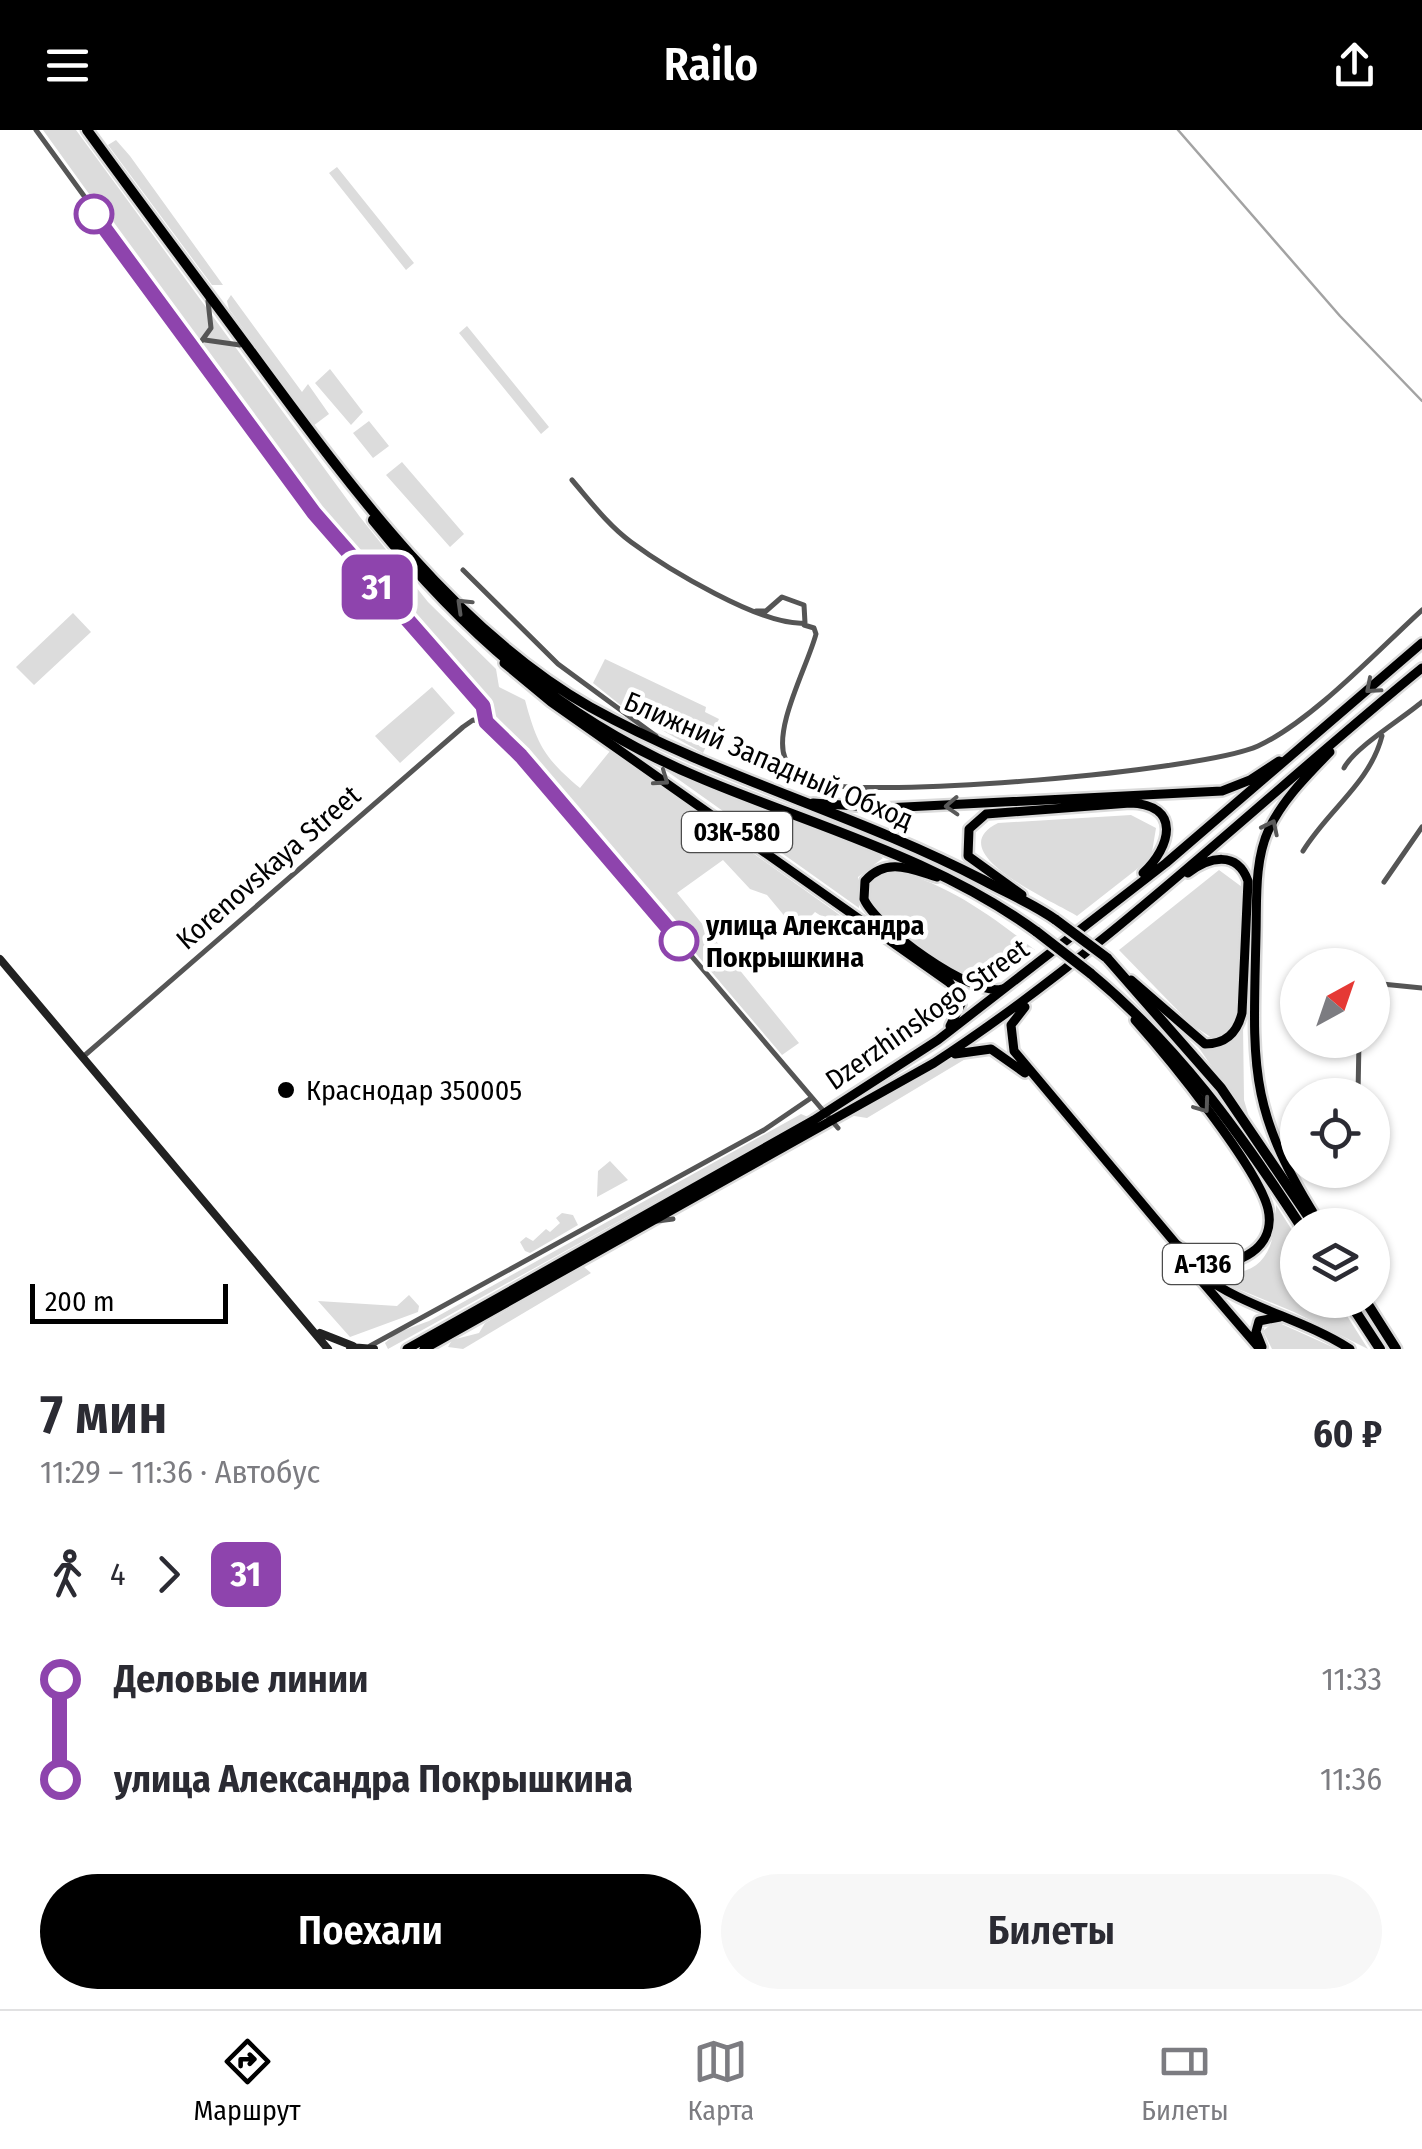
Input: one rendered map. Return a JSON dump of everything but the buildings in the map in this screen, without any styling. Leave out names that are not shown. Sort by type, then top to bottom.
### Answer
[{"type":"highway","name":"03К-580","points":[[84,130],[277,395],[424,582],[474,634],[542,688],[621,739],[703,779],[779,808]]},
{"type":"highway","name":"Ближний Западный Обход","points":[[84,130],[374,512],[500,639],[585,704],[688,756],[927,853],[1056,920],[1117,967],[1220,1088],[1306,1208]]},
{"type":"highway","name":"А-136","points":[[779,808],[966,887],[1037,932],[1093,975],[1139,1013],[1206,1088],[1288,1208]]},
{"type":"highway","points":[[1360,1318],[1380,1349]]},
{"type":"highway","points":[[1376,1318],[1396,1349]]},
{"type":"main road","name":"03К-580","points":[[474,634],[550,702],[950,983],[958,993],[961,1009],[938,1040]]},
{"type":"main road","name":"Dzerzhinskogo Street","points":[[408,1349],[831,1120],[1018,980],[1322,731],[1422,643]]},
{"type":"main road","name":"Dzerzhinskogo Street","points":[[424,1349],[934,1063],[1066,969],[1422,668]]},
{"type":"main road","points":[[1308,1208],[1282,1162],[1255,1077],[1261,854],[1270,826],[1290,796],[1369,712]]},
{"type":"main road","points":[[782,795],[848,808],[1222,790],[1256,776],[1322,731]]},
{"type":"main road","points":[[1044,912],[968,856],[966,838],[978,819],[993,812],[1130,803],[1153,809],[1166,824],[1163,850],[1110,904]]},
{"type":"main road","points":[[1106,936],[1206,861],[1230,860],[1246,874],[1249,887],[1242,1013],[1227,1039],[1214,1044],[1200,1042],[1117,967]]},
{"type":"main road","name":"А-136","points":[[966,887],[890,866],[868,877],[862,893],[869,910],[881,922],[967,984],[991,991],[1018,980]]},
{"type":"main road","name":"А-136","points":[[1066,969],[1016,1016],[1009,1036],[1014,1050],[1188,1256],[1220,1266],[1246,1258],[1264,1240],[1268,1227],[1262,1195],[1165,1054],[1093,975]]},
{"type":"main road","name":"А-136","points":[[934,1063],[984,1048],[1012,1060],[1262,1349]]},
{"type":"main road","name":"А-136","points":[[1176,1251],[1214,1284],[1350,1349]]},
{"type":"main road","name":"А-136","points":[[1262,1349],[1256,1332],[1261,1319],[1295,1320]]},
{"type":"street","points":[[36,130],[314,513],[483,706],[486,722],[521,756],[831,1120]]},
{"type":"street","points":[[195,350],[211,328],[208,302]]},
{"type":"street","points":[[205,340],[240,345]]},
{"type":"street","points":[[572,480],[630,542],[756,611],[814,628],[816,634],[785,726],[782,748],[787,763],[812,782],[885,790],[1191,763],[1246,750],[1296,721],[1422,610]]},
{"type":"street","points":[[463,570],[558,664],[688,756]]},
{"type":"street","points":[[756,611],[769,609],[779,598],[793,600],[804,606],[804,625]]},
{"type":"street","points":[[1344,768],[1351,754],[1382,736],[1422,702]]},
{"type":"street","name":"Korenovskaya Street","points":[[83,1056],[463,726],[473,720],[486,722]]},
{"type":"street","points":[[1303,851],[1319,824],[1375,763],[1382,736]]},
{"type":"street","points":[[1384,882],[1422,827]]},
{"type":"street","points":[[0,959],[328,1349]]},
{"type":"street","points":[[1390,985],[1422,988]]},
{"type":"street","name":"Dzerzhinskogo Street","points":[[350,1347],[372,1348],[764,1130],[811,1098]]},
{"type":"street","points":[[649,1222],[673,1219]]},
{"type":"street","points":[[317,1332],[350,1347]]},
{"type":"shaded area","points":[[43,130],[76,130],[360,517],[428,602],[496,669],[499,687],[525,700],[538,739],[558,768],[580,788],[610,751],[851,923],[847,933],[815,912],[797,931],[767,895],[750,889],[723,860],[677,893],[799,1043],[782,1055],[348,544],[275,452]]},
{"type":"shaded area","points":[[116,140],[223,285],[212,285],[108,145]]},
{"type":"shaded area","points":[[337,167],[414,263],[406,270],[329,173]]},
{"type":"shaded area","points":[[231,295],[302,392],[308,384],[329,414],[313,426],[229,309],[227,301]]},
{"type":"shaded area","points":[[467,326],[549,427],[541,434],[459,333]]},
{"type":"shaded area","points":[[330,369],[363,412],[351,425],[315,383]]},
{"type":"shaded area","points":[[369,421],[389,446],[373,458],[353,433]]},
{"type":"shaded area","points":[[402,462],[464,534],[450,547],[386,475]]},
{"type":"shaded area","points":[[73,613],[91,632],[34,685],[16,667]]},
{"type":"shaded area","points":[[605,659],[706,707],[705,712],[719,719],[703,753],[629,712],[593,683]]},
{"type":"shaded area","points":[[432,687],[455,713],[400,763],[375,736]]},
{"type":"shaded area","points":[[668,772],[876,853],[883,858],[858,877],[859,908]]},
{"type":"shaded area","points":[[1131,815],[1156,828],[1151,858],[1077,916],[1006,874],[982,848],[983,835],[998,823]]},
{"type":"shaded area","points":[[889,870],[948,891],[1035,950],[1006,972],[967,978],[907,939],[880,914],[867,886]]},
{"type":"shaded area","points":[[1219,870],[1242,887],[1238,1016],[1230,1031],[1212,1038],[1191,1024],[1119,950]]},
{"type":"shaded area","points":[[1243,1024],[1244,1100],[1251,1124],[1199,1048],[1224,1046]]},
{"type":"shaded area","points":[[977,1052],[867,1118],[848,1115],[952,1057]]},
{"type":"shaded area","points":[[801,1114],[808,1117],[388,1349],[385,1343],[396,1333],[429,1321]]},
{"type":"shaded area","points":[[610,1161],[628,1180],[597,1197],[598,1171]]},
{"type":"shaded area","points":[[1276,1205],[1280,1211],[1280,1306],[1226,1284],[1206,1270],[1224,1273],[1251,1268],[1268,1251]]},
{"type":"shaded area","points":[[562,1213],[573,1215],[578,1225],[530,1253],[525,1251],[520,1242],[526,1237],[533,1241],[546,1229],[550,1232],[560,1223],[556,1218]]},
{"type":"shaded area","points":[[583,1266],[591,1273],[463,1349],[448,1347],[452,1340],[479,1333],[485,1323]]},
{"type":"shaded area","points":[[409,1295],[419,1306],[418,1312],[350,1337],[318,1301],[397,1306]]},
{"type":"shaded area","points":[[1306,1318],[1348,1318],[1368,1349]]},
{"type":"shaded area","points":[[1275,1321],[1337,1349],[1272,1349],[1263,1331]]},
{"type":"waterway","points":[[1178,130],[1340,316],[1422,401]]},
{"type":"bus line","name":"31","points":[[94,214],[314,513],[483,706],[486,722],[521,756],[679,941]]},
{"type":"place","name":"улица Александра Покрышкина","points":[[679,941]]},
{"type":"place","name":"Краснодар 350005","points":[[286,1090]]}]
